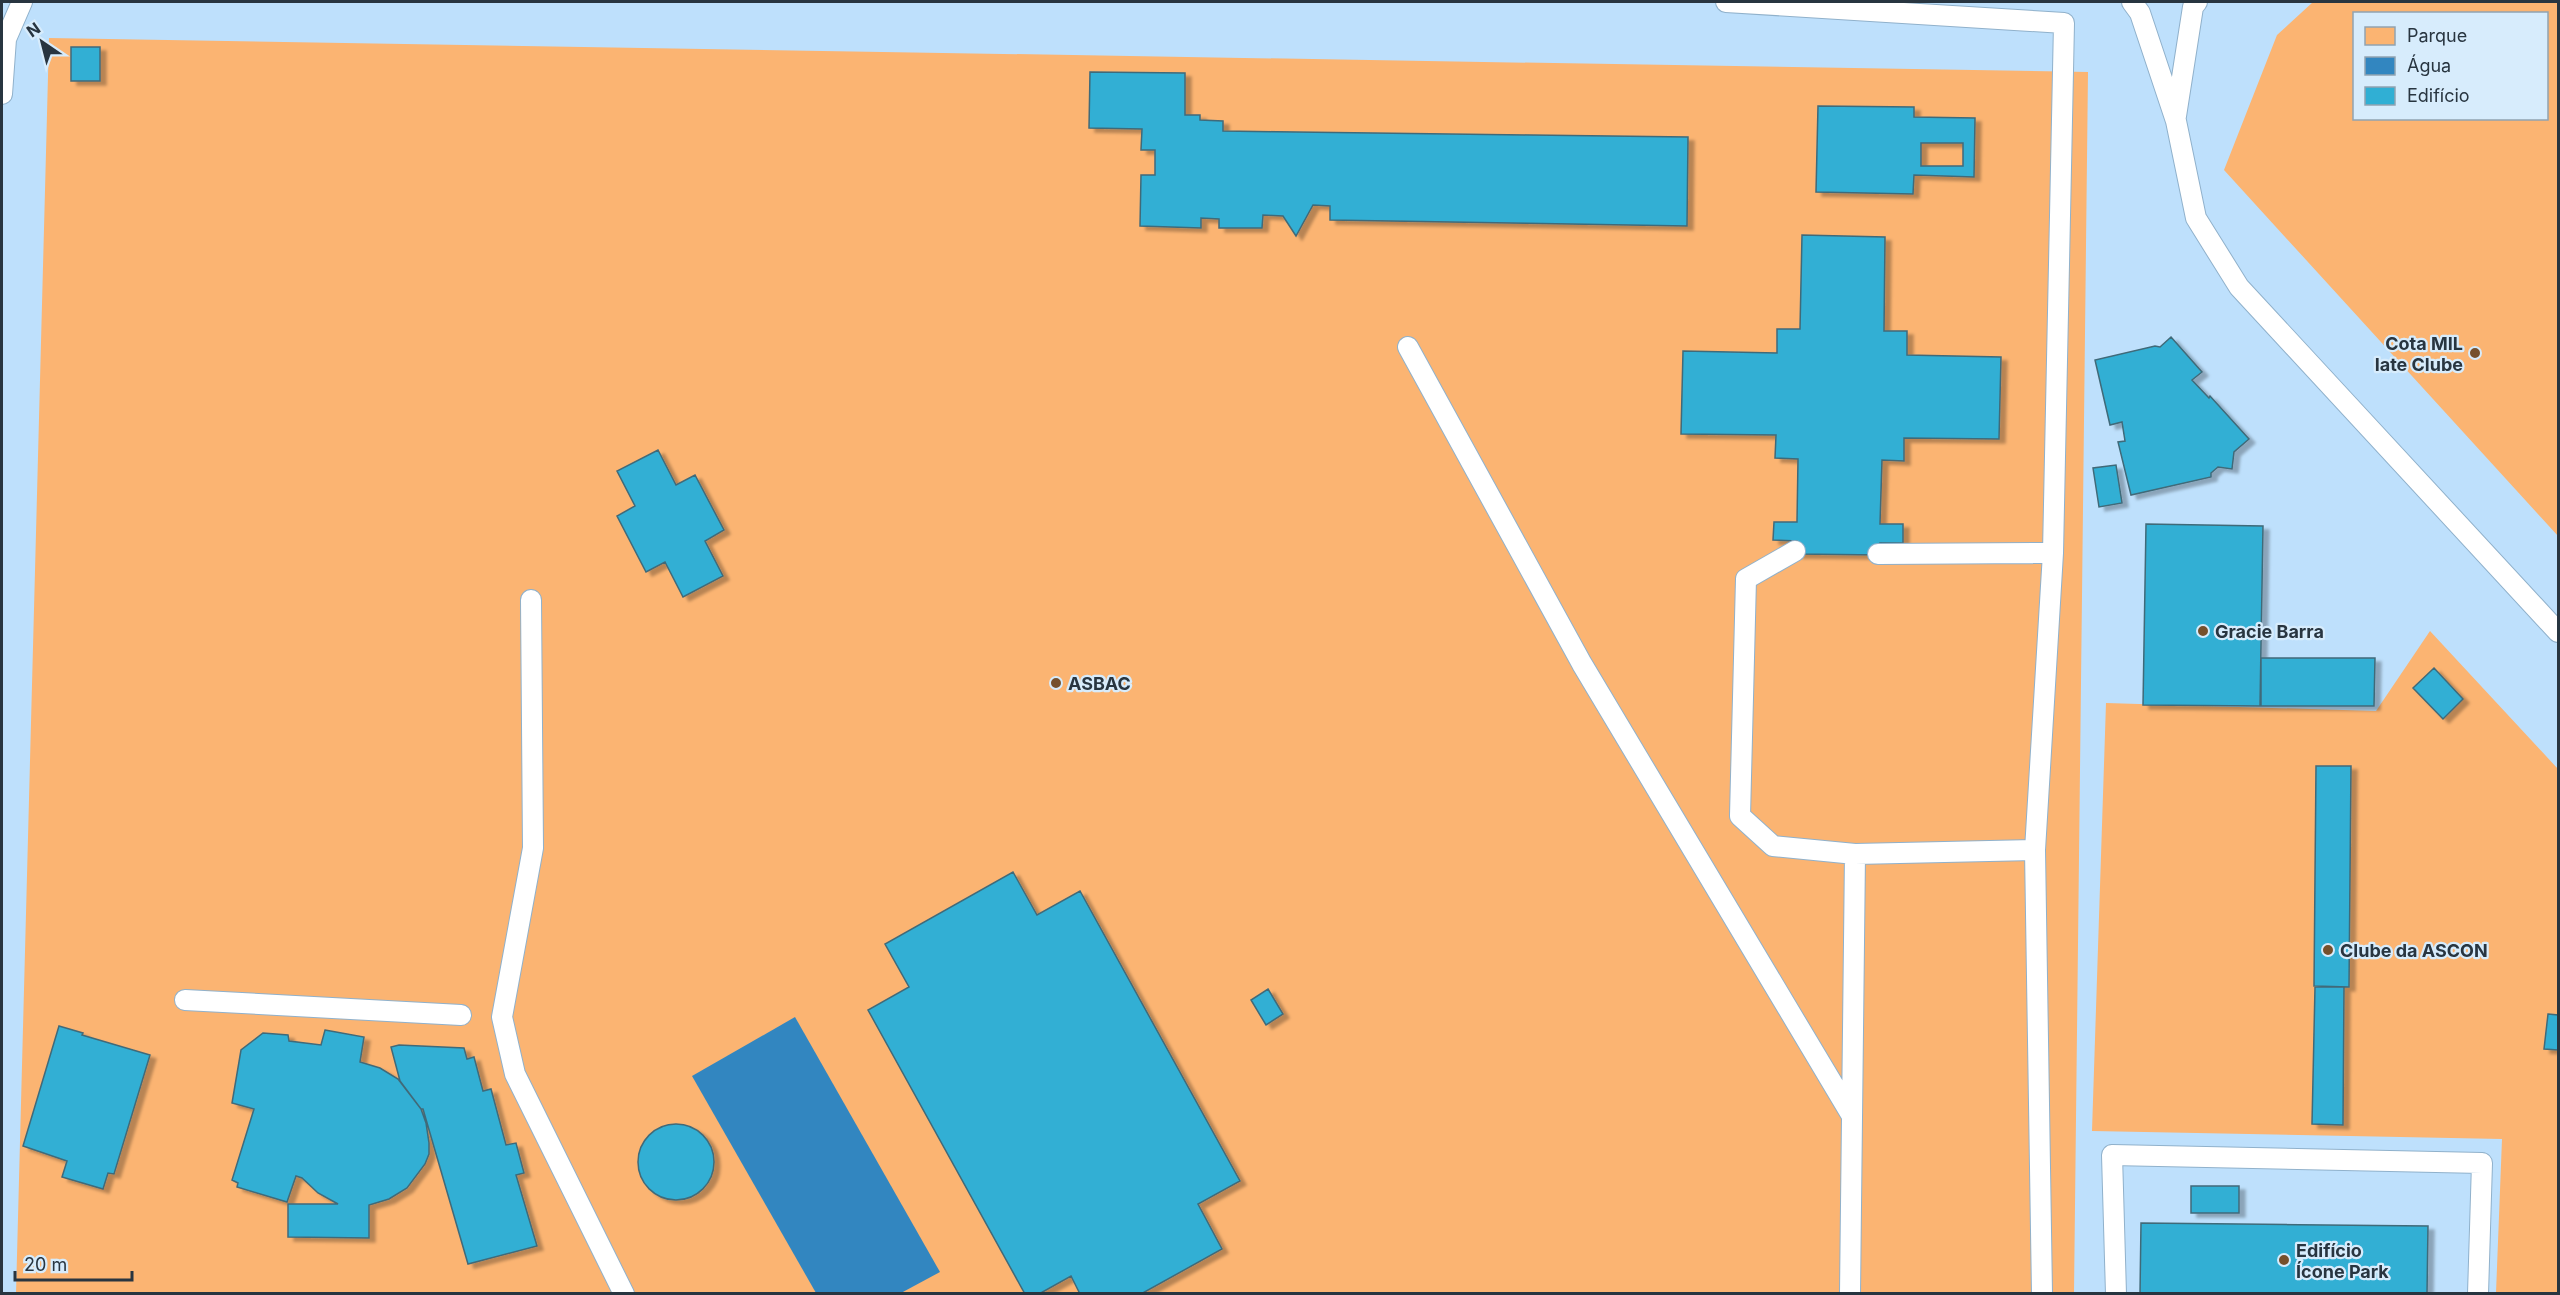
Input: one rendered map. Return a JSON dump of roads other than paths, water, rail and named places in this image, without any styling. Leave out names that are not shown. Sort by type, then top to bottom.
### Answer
[{"type":"lane","points":[[2,94],[6,39],[22,2]]},
{"type":"lane","points":[[1726,2],[2064,23],[2053,553],[2036,850],[2042,1293]]},
{"type":"lane","points":[[2132,2],[2140,13],[2176,122],[2196,218],[2239,287],[2559,632]]},
{"type":"lane","points":[[2176,122],[2193,7],[2197,2]]},
{"type":"lane","points":[[1408,347],[1582,664],[1852,1116]]},
{"type":"lane","points":[[1795,551],[1746,579],[1740,816],[1773,846],[1855,854],[2036,850]]},
{"type":"lane","points":[[1878,554],[2053,553]]},
{"type":"lane","points":[[531,600],[533,848],[502,1017],[515,1074],[624,1293]]},
{"type":"lane","points":[[1850,1293],[1855,854]]},
{"type":"lane","points":[[185,1000],[461,1015]]},
{"type":"lane","points":[[2116,1293],[2112,1155],[2482,1163],[2478,1293]]},
{"type":"water","points":[[795,1017],[940,1272],[901,1293],[816,1293],[692,1076]]},
{"type":"place","name":"Cota MIL Iate Clube","points":[[2475,353]]},
{"type":"place","name":"Gracie Barra","points":[[2203,631]]},
{"type":"place","name":"ASBAC","points":[[1056,683]]},
{"type":"place","name":"Clube da ASCON","points":[[2328,950]]},
{"type":"place","name":"Edifício Ícone Park","points":[[2284,1260]]}]
